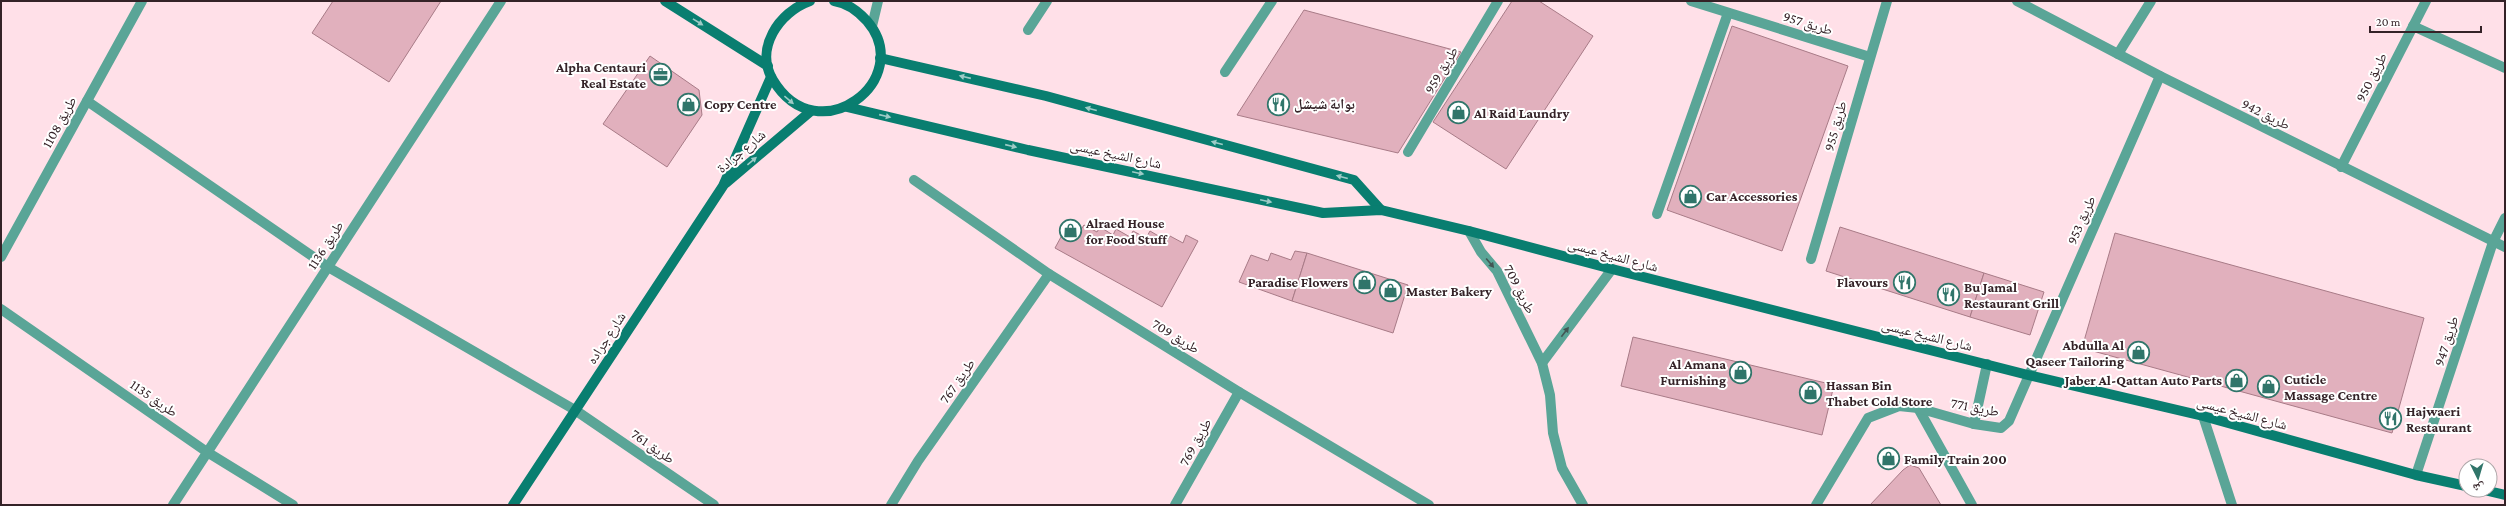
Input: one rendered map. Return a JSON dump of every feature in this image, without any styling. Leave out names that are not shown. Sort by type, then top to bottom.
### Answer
[{"type":"street","name":"طريق 1108","points":[[1,257],[142,1]]},
{"type":"street","name":"طريق 1136","points":[[173,505],[501,1]]},
{"type":"street","points":[[665,1],[768,66]]},
{"type":"street","points":[[810,1],[795,3],[783,16],[773,31],[768,48],[768,66],[771,77],[780,92],[794,104],[811,111],[830,112],[847,107],[860,98],[870,87],[877,73],[880,58],[878,41],[872,26],[859,12],[842,2],[834,1]]},
{"type":"street","points":[[872,26],[878,1]]},
{"type":"street","points":[[1028,30],[1047,1]]},
{"type":"street","points":[[1224,72],[1272,1]]},
{"type":"street","name":"طريق 959","points":[[1408,152],[1498,1]]},
{"type":"street","name":"طريق 957","points":[[1691,1],[1870,57]]},
{"type":"street","name":"طريق 955","points":[[1811,259],[1887,1]]},
{"type":"street","name":"طريق 942","points":[[2017,1],[2160,76],[2505,247]]},
{"type":"street","points":[[2118,54],[2151,1]]},
{"type":"street","name":"طريق 950","points":[[2341,167],[2426,1]]},
{"type":"street","points":[[1657,214],[1728,13]]},
{"type":"street","points":[[2413,26],[2505,68]]},
{"type":"street","points":[[880,58],[1046,96],[1354,180],[1381,210]]},
{"type":"street","name":"طريق 953","points":[[2028,375],[2160,76]]},
{"type":"street","name":"شارع جرادة","points":[[723,186],[771,77]]},
{"type":"street","name":"طريق 761","points":[[87,100],[328,267],[575,410],[714,505]]},
{"type":"street","name":"شارع الشيخ عيسى","points":[[847,107],[1028,150],[1323,213],[1381,210],[1469,231],[1612,270],[2028,375],[2204,416],[2416,475],[2458,484]]},
{"type":"street","name":"شارع جرادة","points":[[723,186],[811,111]]},
{"type":"street","name":"طريق 709","points":[[914,180],[1049,274],[1238,392],[1429,505]]},
{"type":"street","name":"شارع جراده","points":[[513,505],[723,186]]},
{"type":"street","name":"طريق 947","points":[[2416,475],[2494,242],[2505,218]]},
{"type":"street","name":"طريق 709","points":[[1469,231],[1481,252],[1497,271],[1542,363],[1550,395],[1553,433],[1562,468],[1582,505]]},
{"type":"street","points":[[1542,363],[1612,270]]},
{"type":"street","name":"طريق 767","points":[[890,505],[918,461],[1049,274]]},
{"type":"street","name":"طريق 1135","points":[[1,308],[207,452],[293,505]]},
{"type":"street","points":[[1974,424],[1987,364]]},
{"type":"street","name":"طريق 771","points":[[1816,505],[1868,418],[1900,406],[1918,408],[1974,424],[2001,428],[2009,422],[2020,399],[2028,375]]},
{"type":"street","name":"طريق 769","points":[[1175,505],[1238,392]]},
{"type":"street","points":[[1918,408],[1972,505]]},
{"type":"street","points":[[2204,416],[2232,505]]},
{"type":"building","points":[[333,1],[441,1],[389,82],[312,33]]},
{"type":"building","points":[[1512,1],[1539,1],[1593,36],[1506,169],[1433,122]]},
{"type":"building","points":[[1304,10],[1461,52],[1398,153],[1237,115]]},
{"type":"building","points":[[1732,26],[1848,66],[1782,251],[1667,210]]},
{"type":"building","points":[[650,56],[699,90],[702,115],[667,167],[603,124]]},
{"type":"building","points":[[1068,224],[1080,231],[1084,225],[1097,232],[1100,227],[1113,235],[1116,229],[1130,237],[1133,231],[1146,238],[1150,231],[1167,241],[1170,236],[1183,243],[1186,235],[1198,241],[1162,307],[1055,248]]},
{"type":"building","points":[[1840,227],[1984,273],[1970,317],[1826,271]]},
{"type":"building","points":[[2115,233],[2424,318],[2392,433],[2082,348]]},
{"type":"building","points":[[1295,251],[1307,253],[1292,301],[1239,282],[1251,255],[1268,261],[1271,253],[1291,260]]},
{"type":"building","points":[[1307,253],[1408,285],[1393,333],[1292,301]]},
{"type":"building","points":[[1984,273],[2044,292],[2030,335],[1970,317]]},
{"type":"building","points":[[1633,337],[1834,385],[1822,435],[1621,386]]},
{"type":"building","points":[[1910,465],[1919,468],[1941,505],[1870,505],[1903,470]]},
{"type":"place","name":"Alpha Centauri Real Estate","points":[[661,75]]},
{"type":"place","name":"Copy Centre","points":[[689,104]]},
{"type":"place","name":"بوابة شيشل","points":[[1279,104]]},
{"type":"place","name":"Al Raid Laundry","points":[[1458,113]]},
{"type":"place","name":"Car Accessories","points":[[1691,196]]},
{"type":"place","name":"Alraed House for Food Stuff","points":[[1071,231]]},
{"type":"place","name":"Paradise Flowers","points":[[1364,282]]},
{"type":"place","name":"Flavours","points":[[1904,282]]},
{"type":"place","name":"Master Bakery","points":[[1390,291]]},
{"type":"place","name":"Bu Jamal Restaurant Grill","points":[[1948,295]]},
{"type":"place","name":"Abdulla Al Qaseer Tailoring","points":[[2139,353]]},
{"type":"place","name":"Al Amana Furnishing","points":[[1741,372]]},
{"type":"place","name":"Jaber Al-Qattan Auto Parts","points":[[2237,380]]},
{"type":"place","name":"Cuticle Massage Centre","points":[[2269,387]]},
{"type":"place","name":"Hassan Bin Thabet Cold Store","points":[[1811,393]]},
{"type":"place","name":"Hajwaeri Restaurant","points":[[2391,419]]},
{"type":"place","name":"Family Train 200","points":[[1888,459]]}]
